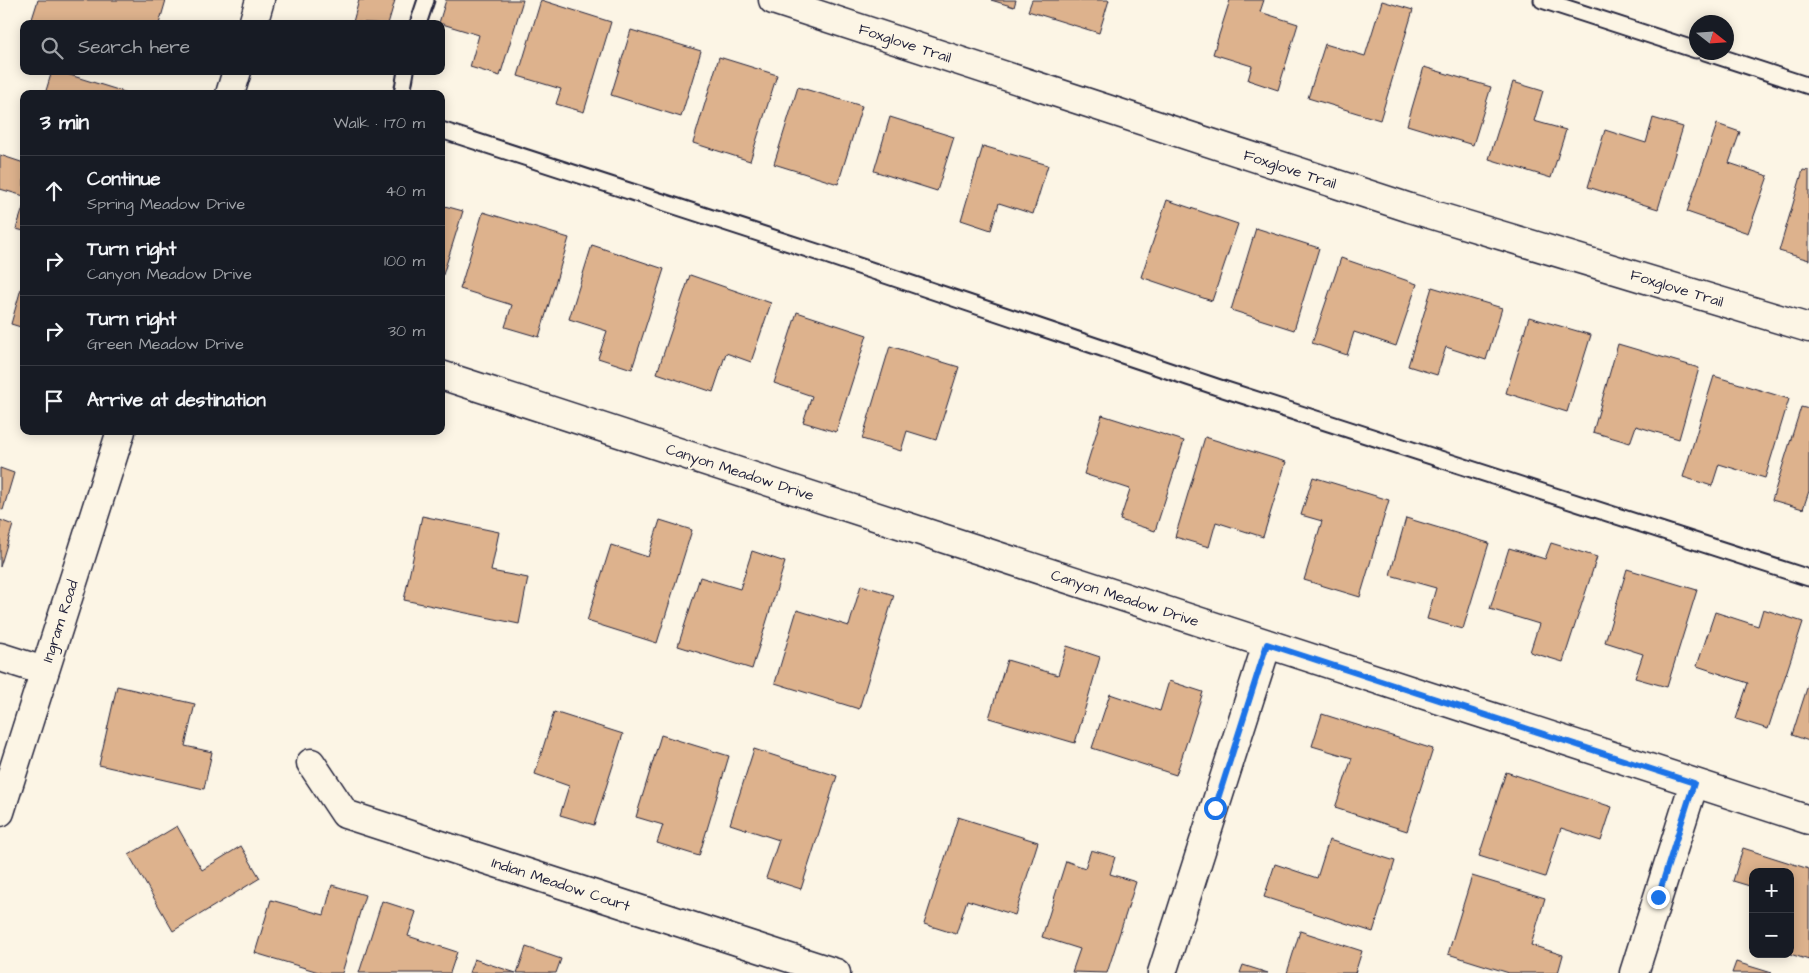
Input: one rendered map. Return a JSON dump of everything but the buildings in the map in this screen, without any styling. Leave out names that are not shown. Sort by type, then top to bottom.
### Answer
[{"type":"street","points":[[254,20],[260,0]]},
{"type":"street","name":"Foxglove Trail","points":[[773,0],[1410,208],[1809,328]]},
{"type":"street","points":[[231,90],[236,75]]},
{"type":"street","name":"Canyon Meadow Drive","points":[[445,376],[1809,820]]},
{"type":"street","name":"Ingram Road","points":[[0,812],[120,435]]},
{"type":"street","points":[[1162,973],[1267,644]]},
{"type":"street","points":[[0,657],[44,671]]},
{"type":"street","name":"Indian Meadow Court","points":[[311,763],[345,814],[836,973]]},
{"type":"street","points":[[1634,973],[1694,783]]},
{"type":"lane","points":[[419,20],[426,0]]},
{"type":"lane","points":[[1542,0],[1689,48]]},
{"type":"lane","points":[[1729,60],[1809,86]]},
{"type":"lane","points":[[403,90],[405,75]]},
{"type":"lane","points":[[445,131],[826,255],[1226,390],[1809,578]]},
{"type":"route","points":[[1215,808],[1267,644],[1694,783],[1658,897]]}]
